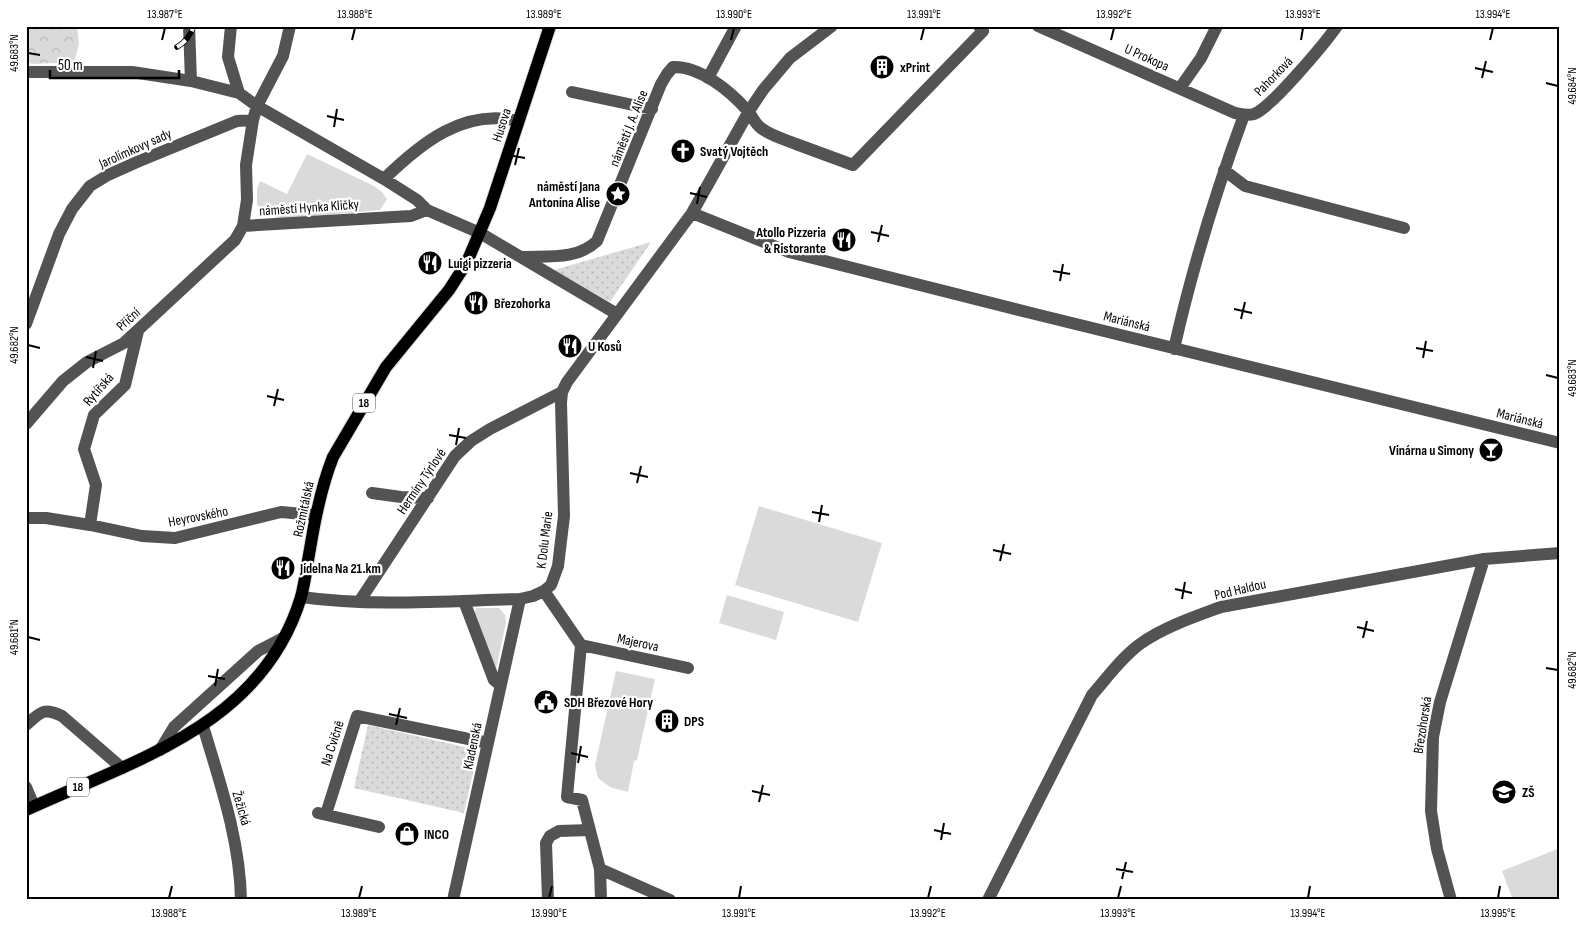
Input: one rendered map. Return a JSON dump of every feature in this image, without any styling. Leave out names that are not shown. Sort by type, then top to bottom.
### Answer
[{"type":"main road","name":"Husova","points":[[480,233],[550,26]]},
{"type":"main road","name":"Rožmitálská","points":[[30,808],[160,750],[203,726],[236,701],[254,681],[283,638],[301,597],[315,515],[326,473],[333,457],[386,366],[460,276],[480,233]]},
{"type":"street","points":[[189,26],[191,81]]},
{"type":"street","points":[[231,26],[228,57],[239,93]]},
{"type":"street","name":"náměstí Hynka Kličky","points":[[290,26],[283,56],[257,106],[253,120],[246,165],[247,200],[243,226],[411,216],[427,210]]},
{"type":"street","points":[[708,78],[736,26]]},
{"type":"street","points":[[562,392],[567,382],[692,213],[749,111],[763,90],[790,58],[832,26]]},
{"type":"street","name":"náměstí J. A. Alise","points":[[522,257],[578,254],[590,248],[597,241],[667,74],[673,67],[690,69],[708,78],[734,97],[749,111],[760,127],[776,136],[853,165],[983,30],[979,26]]},
{"type":"street","name":"U Prokopa","points":[[1038,26],[1234,113],[1244,115]]},
{"type":"street","points":[[1180,88],[1201,58],[1217,26]]},
{"type":"street","name":"Pahorková","points":[[1244,115],[1254,114],[1266,106],[1287,85],[1337,26]]},
{"type":"street","points":[[26,72],[132,72],[191,81],[239,93],[257,106],[384,179],[417,200],[427,210],[480,233],[617,314]]},
{"type":"street","points":[[572,92],[652,109]]},
{"type":"street","points":[[1174,349],[1187,291],[1224,170],[1244,115]]},
{"type":"street","points":[[384,179],[408,155],[431,139],[461,124],[486,117],[518,121]]},
{"type":"street","name":"Jarolímkovy sady","points":[[26,324],[59,234],[72,209],[90,186],[108,175],[137,162],[237,121],[253,120]]},
{"type":"street","points":[[1224,170],[1245,186],[1404,228]]},
{"type":"street","name":"Mariánská","points":[[692,213],[789,252],[1174,349],[1560,443]]},
{"type":"street","name":"Příční","points":[[26,424],[63,381],[87,362],[124,343],[138,331],[235,240],[243,226]]},
{"type":"street","name":"Rytířská","points":[[90,525],[96,485],[84,449],[94,415],[125,385],[138,331]]},
{"type":"street","name":"Hermíny Týrlové","points":[[359,602],[455,456],[471,441],[490,429],[562,392]]},
{"type":"street","name":"K Dolu Marie","points":[[544,591],[551,585],[555,576],[564,516],[562,392]]},
{"type":"street","points":[[372,493],[401,498],[428,498]]},
{"type":"street","name":"Heyrovského","points":[[26,518],[46,518],[142,536],[175,538],[281,512],[315,515]]},
{"type":"street","name":"Pod Haldou","points":[[988,900],[1092,696],[1115,668],[1140,644],[1180,622],[1222,607],[1484,559],[1560,554]]},
{"type":"street","name":"Březohorská","points":[[1451,900],[1437,849],[1431,810],[1433,738],[1440,702],[1484,559]]},
{"type":"street","points":[[301,597],[359,602],[464,601],[520,599],[544,591],[581,645],[567,797],[582,800],[600,869],[601,900]]},
{"type":"street","name":"Kladenská","points":[[453,900],[520,599]]},
{"type":"street","points":[[464,601],[494,680],[500,685]]},
{"type":"street","points":[[160,750],[174,727],[258,651],[283,638]]},
{"type":"street","name":"Majerova","points":[[581,645],[688,668]]},
{"type":"street","points":[[26,725],[40,713],[50,710],[62,716],[122,768]]},
{"type":"street","name":"Na Cvičně","points":[[379,827],[322,813],[357,716],[488,743]]},
{"type":"street","name":"Žežická","points":[[203,726],[236,840],[241,876],[241,900]]},
{"type":"street","points":[[26,787],[30,808]]},
{"type":"street","points":[[548,900],[546,843],[550,836],[559,831],[590,830]]},
{"type":"street","points":[[600,869],[651,896],[670,900]]},
{"type":"green space","points":[[26,26],[77,26],[79,44],[74,62],[32,64],[26,61]]},
{"type":"green space","points":[[307,154],[374,186],[382,192],[387,199],[380,210],[282,219],[267,215],[257,205],[257,189],[260,181],[287,194]]},
{"type":"green space","points":[[651,242],[610,302],[554,270]]},
{"type":"green space","points":[[759,506],[882,543],[858,622],[735,585]]},
{"type":"green space","points":[[727,595],[784,612],[776,640],[719,623]]},
{"type":"green space","points":[[476,608],[499,608],[505,615],[506,623],[496,669],[493,668],[474,616]]},
{"type":"green space","points":[[616,671],[655,679],[628,792],[610,787],[598,778],[595,765]]},
{"type":"green space","points":[[368,725],[478,750],[464,813],[354,788]]},
{"type":"green space","points":[[1560,848],[1560,900],[1513,900],[1502,871]]},
{"type":"railway","points":[[177,47],[183,43],[194,26]]},
{"type":"place","name":"xPrint","points":[[882,67]]},
{"type":"place","name":"Svatý Vojtěch","points":[[683,151]]},
{"type":"place","name":"náměstí Jana Antonína Alise","points":[[618,194]]},
{"type":"place","name":"Atollo Pizzeria & Ristorante","points":[[844,240]]},
{"type":"place","name":"Luigi pizzeria","points":[[430,263]]},
{"type":"place","name":"Březohorka","points":[[476,303]]},
{"type":"place","name":"U Kosů","points":[[570,346]]},
{"type":"place","name":"Vinárna u Simony","points":[[1491,450]]},
{"type":"place","name":"Jídelna Na 21.km","points":[[283,568]]},
{"type":"place","name":"SDH Březové Hory","points":[[546,702]]},
{"type":"place","name":"DPS","points":[[667,721]]},
{"type":"place","name":"ZŠ","points":[[1504,792]]},
{"type":"place","name":"INCO","points":[[407,834]]}]
